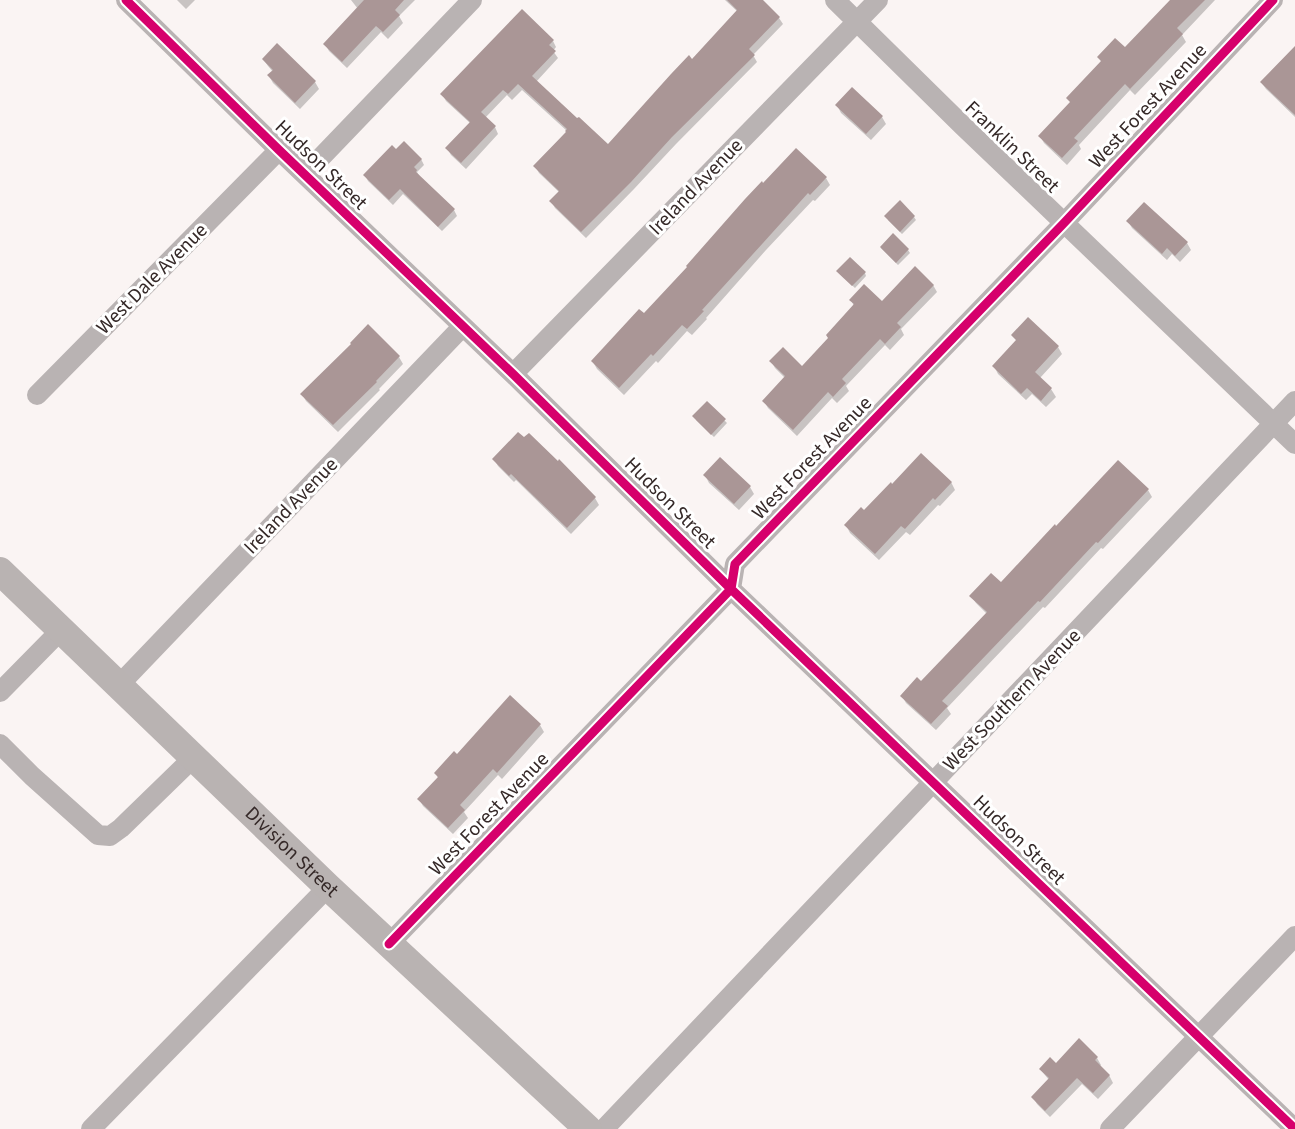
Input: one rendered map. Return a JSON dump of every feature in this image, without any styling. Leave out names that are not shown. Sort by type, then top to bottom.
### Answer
[{"type":"street","name":"Hudson Street","points":[[126,0],[273,156],[304,174],[464,326],[731,589],[1295,1129]]},
{"type":"street","points":[[304,174],[472,0]]},
{"type":"street","name":"Franklin Street","points":[[835,0],[1295,444]]},
{"type":"street","name":"Ireland Avenue","points":[[513,374],[878,0]]},
{"type":"street","name":"West Forest Avenue","points":[[389,944],[731,589],[735,564],[1064,223],[1273,0]]},
{"type":"street","name":"West Dale Avenue","points":[[37,395],[273,156]]},
{"type":"street","name":"Ireland Avenue","points":[[119,686],[464,326]]},
{"type":"street","name":"West Southern Avenue","points":[[604,1129],[1295,401]]},
{"type":"street","name":"Division Street","points":[[0,571],[194,757],[324,891],[389,944],[588,1129]]},
{"type":"street","points":[[0,692],[61,630]]},
{"type":"street","points":[[0,744],[98,835],[110,836],[194,757]]},
{"type":"street","points":[[91,1129],[324,891]]},
{"type":"street","points":[[1110,1129],[1295,936]]},
{"type":"building","points":[[364,0],[404,0],[395,10],[400,15],[383,32],[376,26],[342,62],[323,44]]},
{"type":"building","points":[[727,0],[763,0],[780,17],[749,49],[755,55],[581,232],[549,201],[559,191],[533,166],[567,129],[518,84],[508,94],[503,90],[481,112],[496,126],[461,163],[445,148],[470,122],[440,94],[522,9],[554,40],[549,45],[556,51],[532,76],[608,144],[689,55],[692,59],[737,10]]},
{"type":"building","points":[[1170,0],[1205,0],[1177,28],[1183,34],[1130,89],[1125,84],[1074,138],[1078,141],[1062,158],[1038,136],[1070,102],[1066,98],[1101,61],[1097,57],[1115,38],[1125,47]]},
{"type":"building","points":[[277,43],[316,81],[295,103],[267,75],[273,70],[262,59]]},
{"type":"building","points":[[1295,46],[1295,115],[1260,82]]},
{"type":"building","points":[[852,87],[883,116],[866,134],[835,105]]},
{"type":"building","points":[[404,141],[422,159],[414,167],[416,172],[455,209],[438,227],[400,189],[389,200],[363,175],[392,145],[396,149]]},
{"type":"building","points":[[796,148],[827,177],[810,195],[808,193],[687,329],[682,325],[619,388],[591,361],[639,309],[644,313],[745,199]]},
{"type":"building","points":[[900,200],[915,216],[900,232],[884,216]]},
{"type":"building","points":[[1144,202],[1188,242],[1175,256],[1167,248],[1162,254],[1126,221]]},
{"type":"building","points":[[893,233],[909,249],[896,263],[880,247]]},
{"type":"building","points":[[850,257],[866,272],[852,286],[836,271]]},
{"type":"building","points":[[915,266],[934,285],[897,323],[901,327],[885,344],[880,339],[842,379],[846,383],[833,397],[828,392],[793,430],[762,401],[785,376],[769,361],[783,347],[802,366],[828,338],[826,335],[854,304],[849,300],[864,284],[882,301]]},
{"type":"building","points":[[1028,317],[1059,346],[1035,372],[1052,388],[1041,401],[1027,388],[1021,394],[992,366],[1016,340],[1011,335]]},
{"type":"building","points":[[368,324],[400,356],[333,425],[300,394]]},
{"type":"building","points":[[707,401],[726,419],[711,435],[692,416]]},
{"type":"building","points":[[518,432],[524,437],[529,433],[558,461],[559,459],[596,497],[567,528],[511,474],[509,476],[492,459]]},
{"type":"building","points":[[921,453],[952,482],[935,500],[933,498],[905,529],[901,526],[875,554],[844,525],[861,507],[864,510],[891,482],[892,484]]},
{"type":"building","points":[[720,457],[751,486],[734,504],[703,475]]},
{"type":"building","points":[[1118,460],[1149,489],[942,701],[948,706],[931,724],[900,696],[917,677],[921,681],[987,612],[969,596],[991,573],[1001,582]]},
{"type":"building","points":[[510,695],[541,724],[497,773],[493,769],[460,805],[465,810],[448,828],[417,799],[438,777],[434,773],[454,751],[457,754]]},
{"type":"building","points":[[1079,1038],[1098,1057],[1095,1060],[1110,1075],[1093,1093],[1077,1078],[1045,1111],[1031,1097],[1049,1078],[1039,1069],[1050,1057],[1056,1063]]},
{"type":"cycle path","points":[[126,0],[513,374],[731,589],[1295,1129]]},
{"type":"cycle path","points":[[389,944],[731,589],[735,564],[1064,223],[1273,0]]}]
